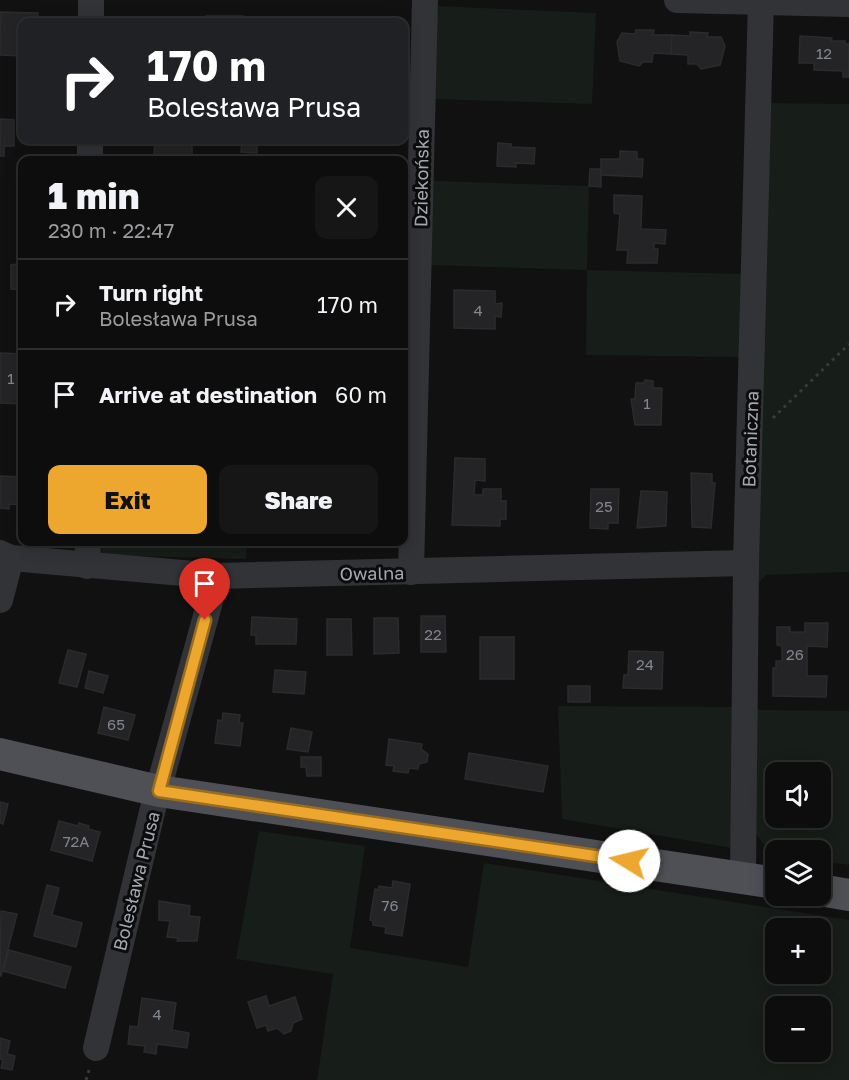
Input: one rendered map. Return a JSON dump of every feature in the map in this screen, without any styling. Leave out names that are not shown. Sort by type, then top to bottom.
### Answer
[{"type":"main road","points":[[0,754],[159,791],[765,881]]},
{"type":"main road","points":[[831,892],[849,895]]},
{"type":"street","points":[[91,18],[92,0]]},
{"type":"street","name":"Dziekońska","points":[[411,572],[425,0]]},
{"type":"street","points":[[677,0],[849,4]]},
{"type":"street","name":"Botaniczna","points":[[743,878],[746,562],[761,2]]},
{"type":"street","name":"Owalna","points":[[5,555],[88,554],[217,576],[746,562]]},
{"type":"street","points":[[0,600],[5,555]]},
{"type":"street","name":"Bolesława Prusa","points":[[96,1048],[152,812],[217,576]]},
{"type":"path","points":[[750,441],[849,344]]},
{"type":"shaded area","points":[[436,6],[596,13],[592,104],[434,99]]},
{"type":"shaded area","points":[[769,103],[849,104],[849,572],[766,575],[752,590]]},
{"type":"shaded area","points":[[433,181],[589,186],[587,270],[431,265]]},
{"type":"shaded area","points":[[587,270],[741,274],[739,357],[586,355]]},
{"type":"shaded area","points":[[102,546],[247,546],[246,559],[102,555]]},
{"type":"shaded area","points":[[558,706],[739,707],[738,849],[562,819]]},
{"type":"shaded area","points":[[752,710],[849,711],[849,865],[831,862],[831,840],[765,840],[765,845],[752,829]]},
{"type":"shaded area","points":[[259,831],[365,846],[350,948],[468,967],[484,863],[849,920],[849,1080],[317,1080],[333,974],[236,959]]},
{"type":"building","points":[[0,12],[38,13],[37,18],[18,18],[18,56],[0,55]]},
{"type":"building","points":[[206,16],[243,16],[243,18],[206,18]]},
{"type":"building","points":[[636,30],[654,30],[653,35],[672,35],[671,54],[653,53],[652,62],[643,62],[639,66],[620,61],[617,42],[622,33],[635,34]]},
{"type":"building","points":[[690,32],[708,33],[707,37],[721,37],[725,46],[720,65],[701,69],[697,64],[688,64],[688,55],[671,54],[672,35],[690,36]]},
{"type":"building","points":[[800,36],[832,38],[831,41],[845,41],[845,44],[849,44],[849,77],[843,77],[843,71],[814,70],[814,63],[799,63]]},
{"type":"building","points":[[0,119],[14,120],[14,146],[4,146],[4,156],[0,156]]},
{"type":"building","points":[[498,143],[511,144],[511,147],[535,148],[534,164],[516,163],[516,167],[497,166]]},
{"type":"building","points":[[155,144],[192,145],[192,156],[154,154]]},
{"type":"building","points":[[242,144],[257,144],[257,153],[241,152]]},
{"type":"building","points":[[620,151],[637,152],[637,159],[643,159],[642,177],[601,175],[601,159],[620,159]]},
{"type":"building","points":[[590,169],[601,169],[601,187],[589,186]]},
{"type":"building","points":[[614,195],[642,196],[641,229],[666,230],[665,244],[654,243],[654,249],[658,249],[657,263],[627,263],[628,250],[617,250],[620,214],[614,213]]},
{"type":"building","points":[[18,264],[18,290],[11,289],[11,265]]},
{"type":"building","points":[[454,290],[495,291],[495,304],[502,303],[501,317],[495,316],[495,329],[454,328]]},
{"type":"building","points":[[0,353],[18,354],[18,404],[0,403]]},
{"type":"building","points":[[645,380],[653,381],[653,388],[662,388],[661,425],[635,425],[631,399],[635,399],[636,383],[644,383]]},
{"type":"building","points":[[455,458],[485,459],[485,481],[475,480],[474,495],[483,495],[483,489],[501,489],[501,501],[506,501],[506,519],[500,519],[500,526],[452,525]]},
{"type":"building","points":[[691,473],[712,474],[712,483],[715,483],[711,528],[692,527]]},
{"type":"building","points":[[0,476],[18,477],[18,505],[9,504],[9,509],[0,508]]},
{"type":"building","points":[[591,489],[619,489],[618,523],[608,523],[608,529],[590,528]]},
{"type":"building","points":[[641,491],[667,492],[666,526],[637,528]]},
{"type":"building","points":[[421,616],[445,616],[446,652],[421,652]]},
{"type":"building","points":[[252,617],[297,619],[296,644],[256,644],[256,635],[251,635]]},
{"type":"building","points":[[374,618],[398,618],[399,653],[374,654]]},
{"type":"building","points":[[327,619],[351,619],[352,655],[327,655]]},
{"type":"building","points":[[805,623],[828,623],[827,647],[807,646],[807,676],[827,676],[826,697],[773,696],[773,668],[776,668],[776,661],[782,661],[782,646],[777,645],[777,627],[790,627],[790,632],[805,632]]},
{"type":"building","points":[[480,637],[514,637],[514,679],[480,679]]},
{"type":"building","points":[[68,650],[86,654],[77,687],[59,683]]},
{"type":"building","points":[[629,651],[663,652],[662,689],[623,688],[624,675],[628,675]]},
{"type":"building","points":[[275,670],[306,672],[304,694],[273,692]]},
{"type":"building","points":[[89,671],[108,676],[103,693],[85,688]]},
{"type":"building","points":[[568,686],[590,686],[590,702],[568,702]]},
{"type":"building","points":[[104,707],[135,715],[128,740],[98,733]]},
{"type":"building","points":[[223,713],[240,715],[239,723],[243,723],[240,746],[215,743],[218,720],[222,721]]},
{"type":"building","points":[[291,728],[312,732],[308,752],[287,749]]},
{"type":"building","points":[[389,739],[422,744],[421,749],[428,754],[427,762],[419,764],[418,769],[409,768],[408,773],[393,771],[394,766],[386,765]]},
{"type":"building","points":[[469,753],[548,766],[543,792],[465,779]]},
{"type":"building","points":[[301,757],[321,757],[321,776],[307,776],[306,767],[301,767]]},
{"type":"building","points":[[0,802],[8,804],[3,824],[0,823]]},
{"type":"building","points":[[59,821],[78,826],[79,823],[89,826],[88,829],[100,832],[92,861],[51,850]]},
{"type":"building","points":[[393,881],[410,884],[402,936],[385,933],[386,927],[373,925],[373,921],[370,920],[375,889],[378,890],[379,886],[392,888]]},
{"type":"building","points":[[47,885],[59,888],[52,915],[82,923],[76,947],[34,936]]},
{"type":"building","points":[[159,901],[190,906],[189,916],[200,917],[197,941],[177,941],[178,938],[167,937],[170,921],[159,920]]},
{"type":"building","points":[[1,911],[17,914],[0,976]]},
{"type":"building","points":[[9,950],[71,967],[65,988],[3,971]]},
{"type":"building","points":[[266,996],[269,1006],[295,997],[302,1019],[293,1023],[291,1031],[284,1034],[277,1028],[268,1031],[266,1025],[257,1028],[248,1002]]},
{"type":"building","points":[[142,998],[176,1003],[172,1030],[189,1033],[187,1048],[157,1044],[156,1054],[144,1052],[145,1046],[128,1044],[130,1026],[138,1027]]},
{"type":"building","points":[[0,1038],[10,1041],[7,1054],[15,1056],[12,1070],[1,1068],[3,1060],[0,1059]]},
{"type":"route","points":[[205,620],[159,791],[629,861]]}]
